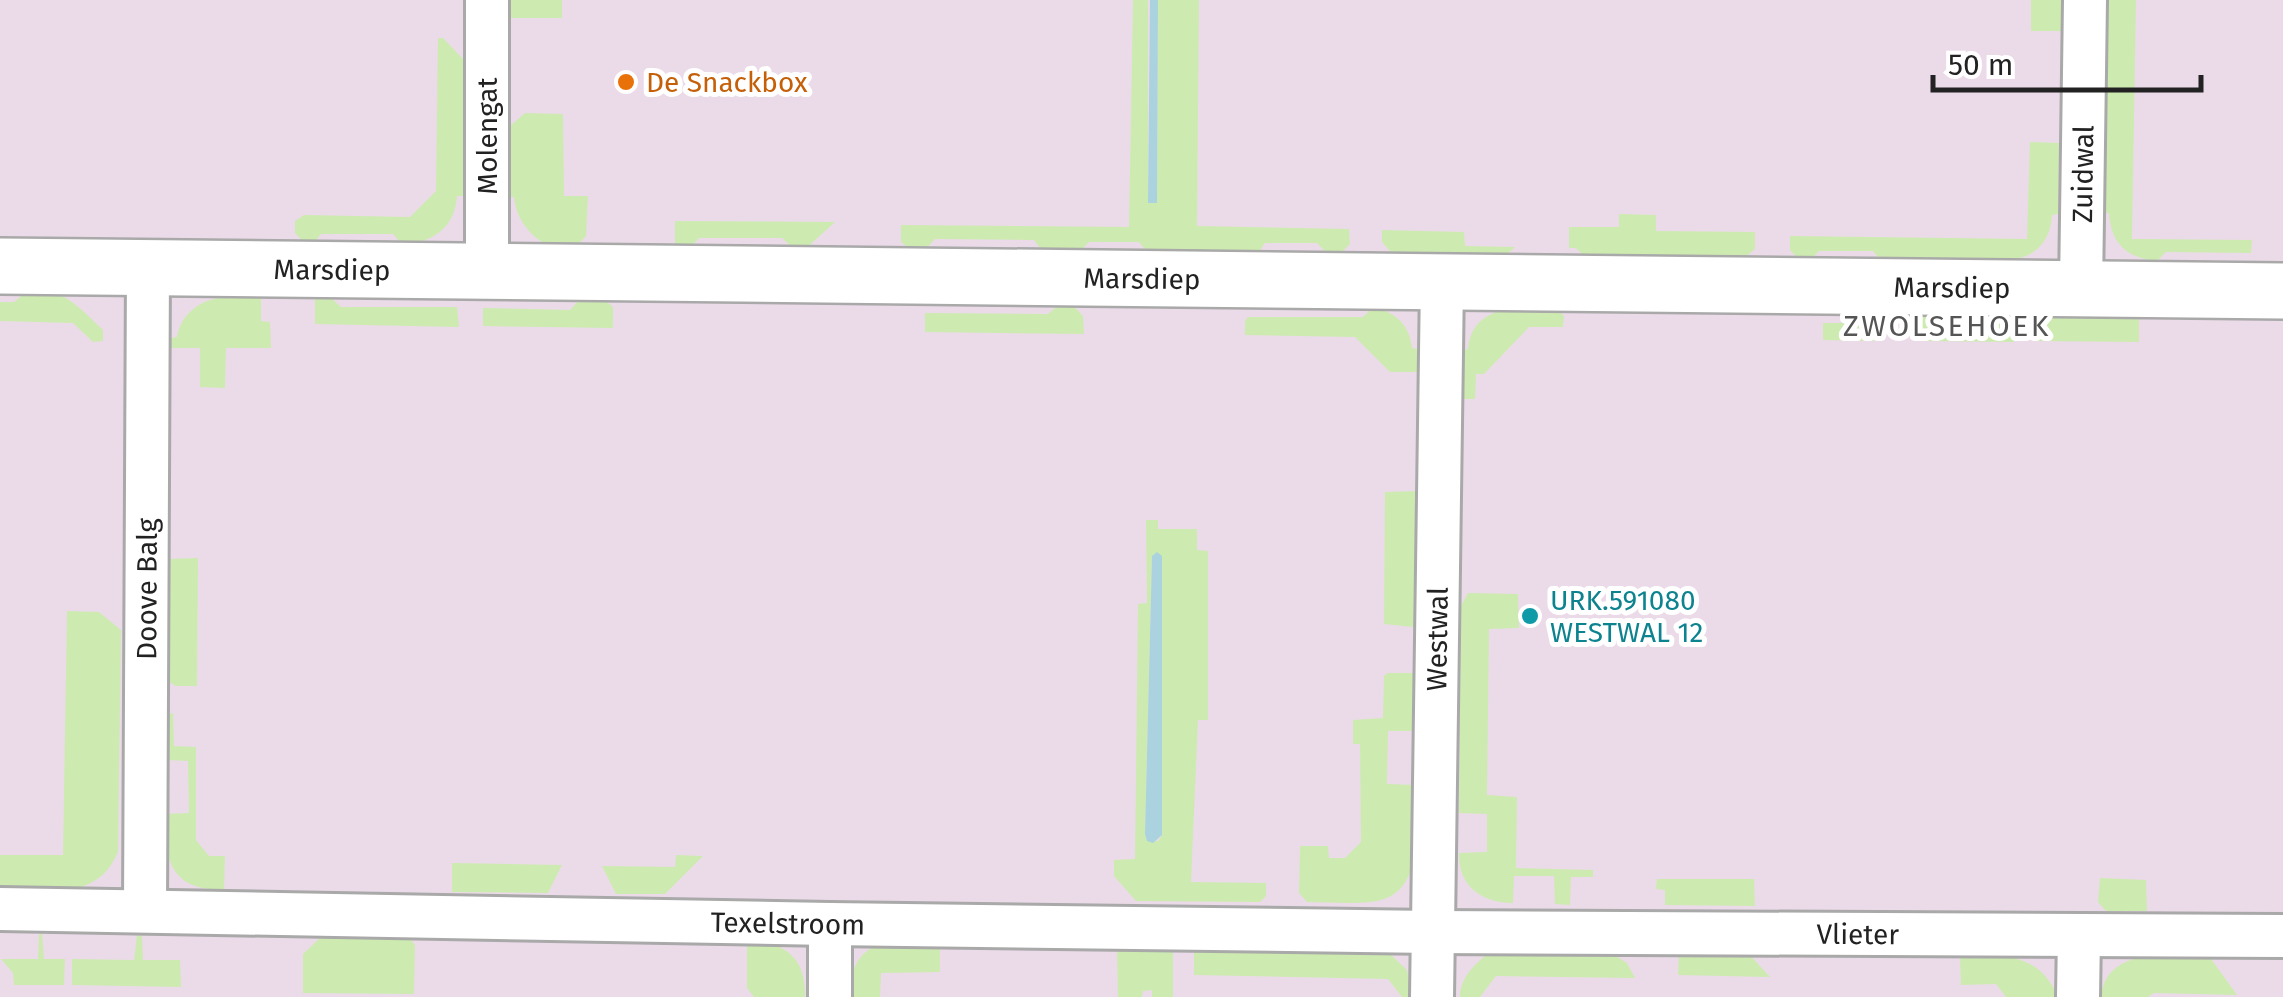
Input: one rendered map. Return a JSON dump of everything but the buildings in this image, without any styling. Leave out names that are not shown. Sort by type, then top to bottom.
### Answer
[{"type":"street","name":"Molengat","points":[[487,0],[487,272]]},
{"type":"street","name":"Zuidwal","points":[[2081,289],[2085,0]]},
{"type":"street","name":"Marsdiep","points":[[0,266],[2283,292]]},
{"type":"street","name":"Doove Balg","points":[[145,909],[148,268]]},
{"type":"street","name":"Westwal","points":[[1432,997],[1442,281]]},
{"type":"street","name":"Texelstroom","points":[[0,908],[1432,932]]},
{"type":"street","points":[[830,924],[830,997]]},
{"type":"street","name":"Vlieter","points":[[1432,932],[2283,936]]},
{"type":"street","points":[[2078,997],[2079,935]]},
{"type":"shaded area","points":[[0,0],[2283,0],[2283,997],[0,997]]},
{"type":"green space","points":[[511,0],[562,0],[562,18],[511,18]]},
{"type":"green space","points":[[1133,0],[1148,0],[1148,203],[1157,203],[1158,0],[1199,0],[1197,226],[1349,229],[1350,244],[1336,258],[1331,258],[1317,243],[1265,243],[1255,258],[1152,258],[1139,242],[1089,242],[1074,257],[1046,256],[1034,240],[935,239],[921,254],[901,242],[901,225],[1129,227]]},
{"type":"green space","points":[[2031,0],[2062,0],[2062,31],[2031,31]]},
{"type":"green space","points":[[2105,0],[2136,0],[2132,239],[2252,240],[2251,253],[2166,252],[2157,261],[2129,253],[2117,241],[2109,213],[2103,213]]},
{"type":"green space","points":[[438,38],[443,38],[465,61],[464,196],[457,196],[450,221],[432,237],[415,243],[415,249],[406,249],[393,234],[321,234],[307,246],[295,233],[295,221],[304,215],[410,217],[436,191]]},
{"type":"green space","points":[[525,113],[563,114],[564,196],[588,196],[586,236],[572,251],[550,246],[532,234],[520,218],[514,197],[509,197],[510,126]]},
{"type":"green space","points":[[2030,142],[2059,143],[2058,214],[2052,215],[2042,245],[2014,259],[2014,264],[1883,263],[1873,251],[1819,251],[1808,263],[1802,263],[1790,250],[1790,236],[2027,239]]},
{"type":"green space","points":[[1619,214],[1656,215],[1656,231],[1755,232],[1755,249],[1740,261],[1588,260],[1576,248],[1569,248],[1569,227],[1619,227]]},
{"type":"green space","points":[[675,221],[835,222],[802,252],[782,238],[699,238],[686,252],[680,252],[675,246]]},
{"type":"green space","points":[[1382,230],[1464,232],[1465,246],[1515,247],[1502,259],[1396,258],[1382,242]]},
{"type":"green space","points":[[31,288],[71,301],[103,330],[103,341],[93,342],[73,323],[0,321],[0,302],[14,302]]},
{"type":"green space","points":[[220,292],[261,293],[261,321],[270,322],[271,348],[226,348],[225,388],[200,387],[200,348],[171,348],[171,338],[177,337],[192,310],[219,298]]},
{"type":"green space","points":[[315,295],[328,295],[341,307],[457,307],[459,327],[315,324]]},
{"type":"green space","points":[[583,296],[601,297],[613,307],[613,328],[483,326],[483,308],[570,310]]},
{"type":"green space","points":[[1063,301],[1069,301],[1083,316],[1084,334],[925,332],[925,313],[1048,314]]},
{"type":"green space","points":[[1551,304],[1564,316],[1563,327],[1529,327],[1484,374],[1476,374],[1475,399],[1463,399],[1463,350],[1468,349],[1478,324],[1487,316],[1511,308]]},
{"type":"green space","points":[[1868,308],[1880,317],[1880,341],[1823,340],[1823,323],[1854,323]]},
{"type":"green space","points":[[1371,309],[1394,315],[1404,326],[1412,348],[1418,349],[1418,372],[1390,372],[1355,337],[1245,335],[1248,317],[1363,317]]},
{"type":"green space","points":[[1930,309],[2001,310],[2014,317],[2014,342],[1922,341],[1922,316]]},
{"type":"green space","points":[[2043,310],[2139,314],[2139,342],[2035,341],[2035,317]]},
{"type":"green space","points":[[1418,491],[1416,622],[1413,627],[1384,624],[1385,492]]},
{"type":"green space","points":[[1146,520],[1158,520],[1158,529],[1197,529],[1197,550],[1208,551],[1208,720],[1198,720],[1191,882],[1266,883],[1266,896],[1260,902],[1136,901],[1114,876],[1114,860],[1135,859],[1138,604],[1147,603]],"holes":[[[1152,556],[1162,556],[1162,835],[1158,841],[1147,841]]]},
{"type":"green space","points":[[198,558],[197,686],[176,686],[166,680],[168,559]]},
{"type":"green space","points":[[1468,593],[1518,594],[1519,628],[1489,629],[1487,795],[1517,797],[1516,868],[1593,870],[1593,877],[1571,877],[1570,905],[1555,904],[1554,876],[1514,876],[1513,903],[1482,896],[1463,875],[1459,853],[1487,852],[1487,814],[1459,813],[1461,606]]},
{"type":"green space","points":[[67,611],[99,612],[121,630],[118,852],[102,875],[78,888],[0,888],[0,855],[63,855]]},
{"type":"green space","points":[[1413,673],[1416,677],[1415,731],[1388,731],[1387,784],[1415,785],[1416,838],[1410,873],[1402,887],[1389,897],[1362,903],[1307,902],[1299,893],[1300,846],[1328,846],[1329,858],[1345,858],[1361,842],[1360,744],[1353,744],[1353,720],[1383,718],[1384,676]]},
{"type":"green space","points":[[173,713],[174,746],[196,747],[196,840],[209,856],[225,856],[224,890],[192,885],[181,878],[169,858],[163,814],[189,813],[188,761],[166,760],[165,715]]},
{"type":"green space","points":[[676,855],[703,856],[665,894],[616,894],[602,866],[675,867]]},
{"type":"green space","points":[[452,863],[562,865],[548,893],[452,892]]},
{"type":"green space","points":[[2100,878],[2146,880],[2147,911],[2106,911],[2098,902]]},
{"type":"green space","points":[[1657,879],[1754,879],[1755,906],[1665,905],[1665,890],[1656,889]]},
{"type":"green space","points":[[42,933],[44,959],[65,959],[64,985],[14,985],[13,973],[1,959],[38,959]]},
{"type":"green space","points":[[137,935],[142,936],[143,960],[180,960],[181,987],[72,985],[72,959],[134,960]]},
{"type":"green space","points":[[322,936],[408,936],[415,945],[414,994],[303,993],[303,954]]},
{"type":"green space","points":[[747,941],[772,944],[790,954],[802,971],[805,997],[754,997],[747,988]]},
{"type":"green space","points":[[940,942],[940,972],[881,973],[880,997],[850,997],[855,966],[870,949],[877,945]]},
{"type":"green space","points":[[1194,945],[1386,950],[1407,970],[1412,997],[1402,997],[1388,979],[1194,975]]},
{"type":"green space","points":[[1173,947],[1173,997],[1152,997],[1152,990],[1143,991],[1142,997],[1118,997],[1117,948]]},
{"type":"green space","points":[[1491,951],[1611,953],[1627,963],[1635,978],[1496,976],[1480,997],[1460,997],[1466,977]]},
{"type":"green space","points":[[1679,953],[1749,954],[1770,977],[1678,975]]},
{"type":"green space","points":[[2008,956],[2039,970],[2058,997],[2006,997],[1996,984],[1961,985],[1960,957]]},
{"type":"green space","points":[[2142,956],[2209,956],[2237,995],[2154,993],[2148,997],[2101,997],[2105,981],[2114,969]]},
{"type":"water","points":[[1150,0],[1158,0],[1157,203],[1148,203]]},
{"type":"water","points":[[1157,552],[1162,556],[1162,835],[1153,843],[1147,841],[1145,834],[1152,556]]},
{"type":"place","name":"De Snackbox","points":[[626,82]]},
{"type":"place","name":"URK.591080 WESTWAL 12","points":[[1530,616]]},
{"type":"district","name":"ZWOLSEHOEK","points":[[1947,326]]}]
